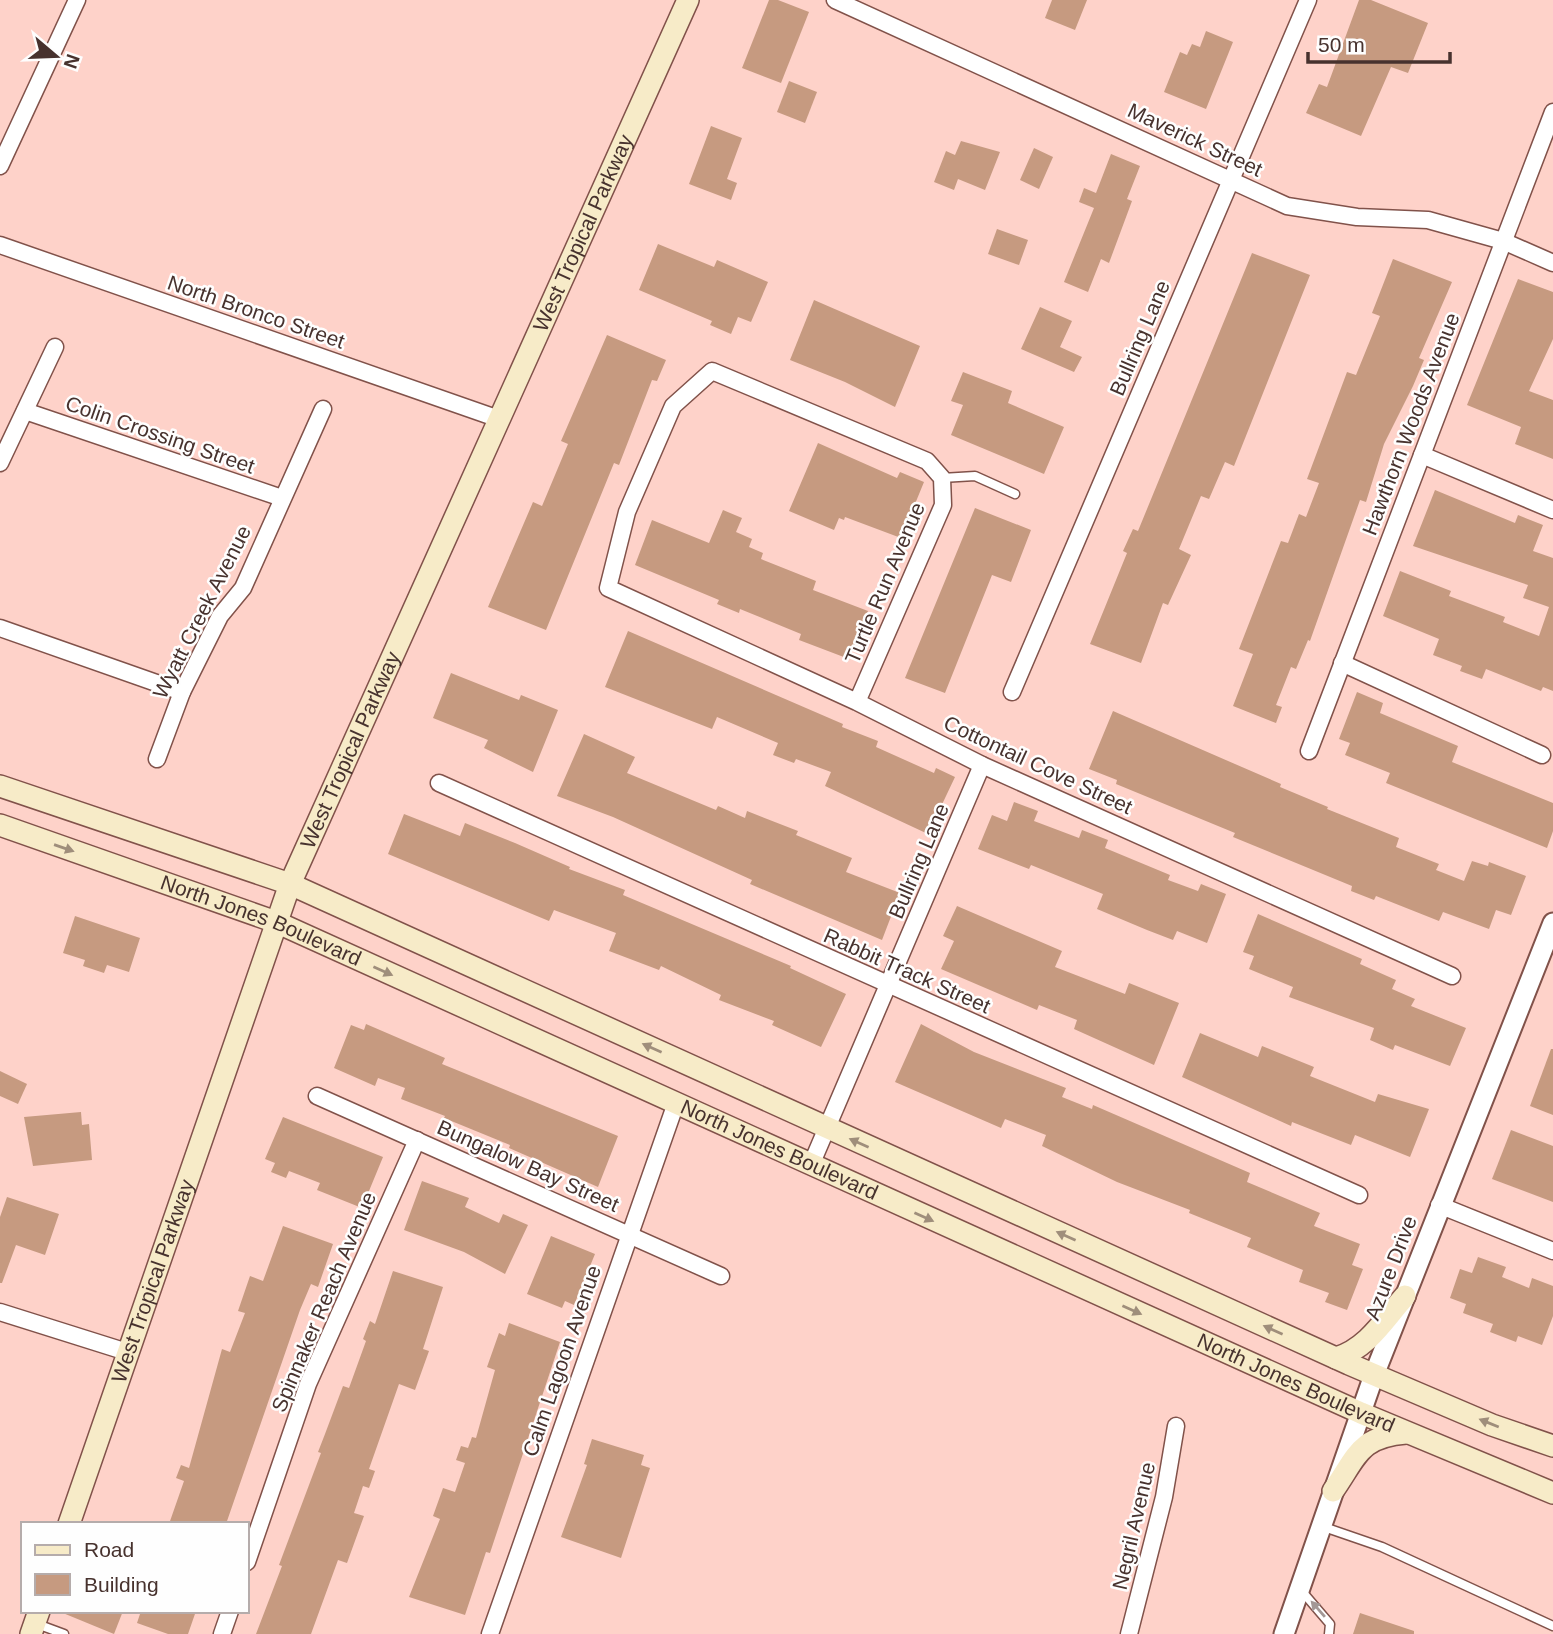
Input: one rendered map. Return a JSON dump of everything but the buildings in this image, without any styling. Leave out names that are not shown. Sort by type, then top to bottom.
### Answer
[{"type":"main road","name":"West Tropical Parkway","points":[[70,1522],[290,884],[688,0]]},
{"type":"main road","name":"North Jones Boulevard","points":[[0,786],[290,884],[1374,1375],[1492,1425],[1553,1446]]},
{"type":"main road","name":"North Jones Boulevard","points":[[0,825],[276,922],[1361,1413],[1553,1493]]},
{"type":"main road","points":[[1336,1358],[1353,1353],[1366,1342],[1405,1296]]},
{"type":"main road","points":[[1333,1491],[1367,1442],[1386,1435],[1408,1433]]},
{"type":"street","points":[[0,166],[77,0]]},
{"type":"street","name":"Maverick Street","points":[[835,0],[1287,205],[1357,217],[1428,220],[1503,241],[1553,263]]},
{"type":"street","name":"Bullring Lane","points":[[1012,692],[1308,0]]},
{"type":"street","name":"Hawthorn Woods Avenue","points":[[1309,751],[1553,113]]},
{"type":"street","name":"North Bronco Street","points":[[0,245],[499,419]]},
{"type":"street","points":[[0,463],[55,347]]},
{"type":"street","name":"Cottontail Cove Street","points":[[942,478],[927,461],[712,370],[673,407],[627,512],[608,588],[857,702],[982,765],[1452,976]]},
{"type":"street","name":"Wyatt Creek Avenue","points":[[157,759],[182,692],[220,616],[243,588],[323,409]]},
{"type":"street","name":"Colin Crossing Street","points":[[25,411],[282,498]]},
{"type":"street","points":[[1422,454],[1553,510]]},
{"type":"street","name":"Turtle Run Avenue","points":[[857,702],[943,505],[942,478]]},
{"type":"street","points":[[0,628],[182,692]]},
{"type":"street","points":[[1342,663],[1542,755]]},
{"type":"street","name":"Bullring Lane","points":[[811,1165],[982,765]]},
{"type":"street","name":"Rabbit Track Street","points":[[439,783],[1359,1195]]},
{"type":"street","name":"Azure Drive","points":[[1284,1634],[1374,1375],[1439,1205],[1553,923]]},
{"type":"street","name":"Bungalow Bay Street","points":[[317,1096],[721,1276]]},
{"type":"street","name":"Calm Lagoon Avenue","points":[[490,1634],[628,1233],[676,1103]]},
{"type":"street","name":"Spinnaker Reach Avenue","points":[[248,1559],[307,1384],[417,1140]]},
{"type":"street","points":[[1439,1205],[1553,1251]]},
{"type":"street","points":[[0,1312],[128,1352]]},
{"type":"street","name":"Negril Avenue","points":[[1129,1634],[1164,1497],[1176,1426]]},
{"type":"street","points":[[222,1634],[229,1613]]},
{"type":"lane","points":[[942,478],[975,476],[1016,494]]},
{"type":"lane","points":[[1321,1526],[1382,1547],[1553,1626]]},
{"type":"lane","points":[[1299,1587],[1330,1624],[1329,1634]]},
{"type":"lane","points":[[35,1623],[64,1634]]}]
